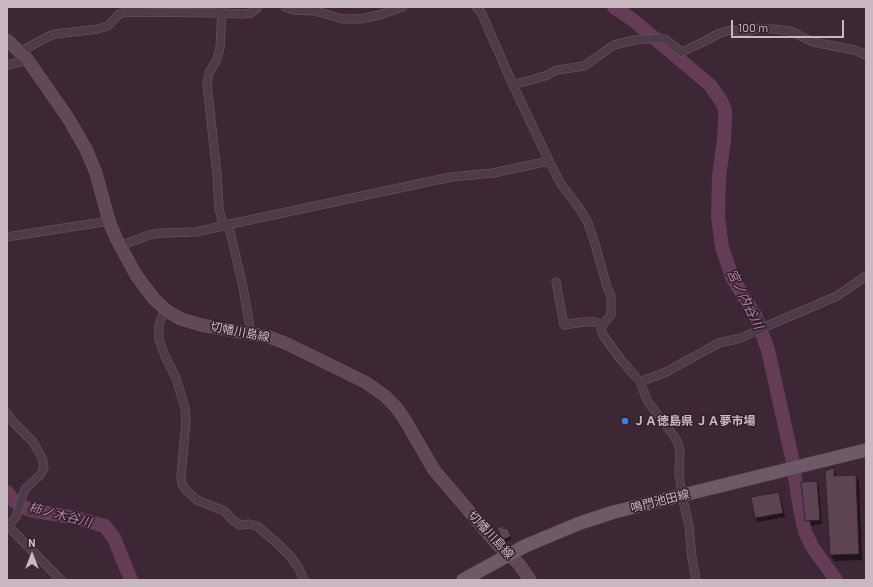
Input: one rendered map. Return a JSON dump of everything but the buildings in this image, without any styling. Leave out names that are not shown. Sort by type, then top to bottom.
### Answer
[{"type":"main road","name":"切幡川島線","points":[[7,40],[23,56],[41,79],[68,118],[86,149],[96,173],[109,221],[120,246],[136,274],[154,299],[181,319],[201,325],[269,337],[365,382],[385,396],[396,407],[405,420],[434,470],[498,545],[519,564],[530,580]]},
{"type":"main road","name":"鳴門池田線","points":[[463,580],[525,546],[580,523],[614,512],[866,450]]},
{"type":"street","points":[[7,65],[20,62],[23,56],[47,37],[55,34],[98,29],[108,26],[118,11],[221,10],[243,14],[251,13],[258,7]]},
{"type":"street","points":[[285,7],[294,10],[315,11],[342,19],[360,19],[379,15],[403,7]]},
{"type":"street","points":[[481,9],[513,85],[549,161],[561,184],[580,209],[588,223],[611,296],[611,315],[603,324],[601,329],[603,335],[620,360],[636,377]]},
{"type":"street","points":[[221,10],[220,48],[217,59],[209,73],[207,84],[219,209],[222,220],[230,231],[243,287],[251,333]]},
{"type":"street","points":[[513,85],[545,76],[557,70],[584,66],[614,45],[635,40],[660,38],[665,39],[682,52],[720,33],[731,30],[746,32],[756,29],[790,31],[814,42],[854,50],[866,55]]},
{"type":"street","points":[[120,246],[149,235],[196,232],[444,179],[493,173],[549,161]]},
{"type":"street","points":[[7,237],[109,221]]},
{"type":"street","points":[[696,580],[689,526],[682,496],[679,473],[680,450],[669,429],[648,402],[640,382],[666,372],[718,343],[741,338],[837,296],[866,276]]},
{"type":"street","points":[[556,282],[564,325],[583,322],[603,324]]},
{"type":"street","points":[[167,310],[162,316],[159,325],[159,340],[176,378],[185,408],[186,422],[181,477],[182,484],[197,500],[224,511],[240,524],[257,526],[290,556],[298,567],[304,580]]},
{"type":"street","points":[[7,412],[13,422],[33,442],[42,458],[44,468],[40,475],[26,489],[16,517],[8,525],[61,580]]},
{"type":"waterway","name":"宮ノ内谷川","points":[[614,7],[633,20],[710,85],[721,101],[725,110],[724,140],[719,177],[718,217],[722,247],[732,277],[756,317],[768,350],[792,458],[805,532],[813,548],[836,580]]},
{"type":"waterway","name":"柿ノ木谷川","points":[[7,492],[15,502],[30,510],[76,518],[105,526],[114,538],[131,580]]},
{"type":"place","name":"ＪＡ徳島県 ＪＡ夢市場","points":[[625,421]]}]
